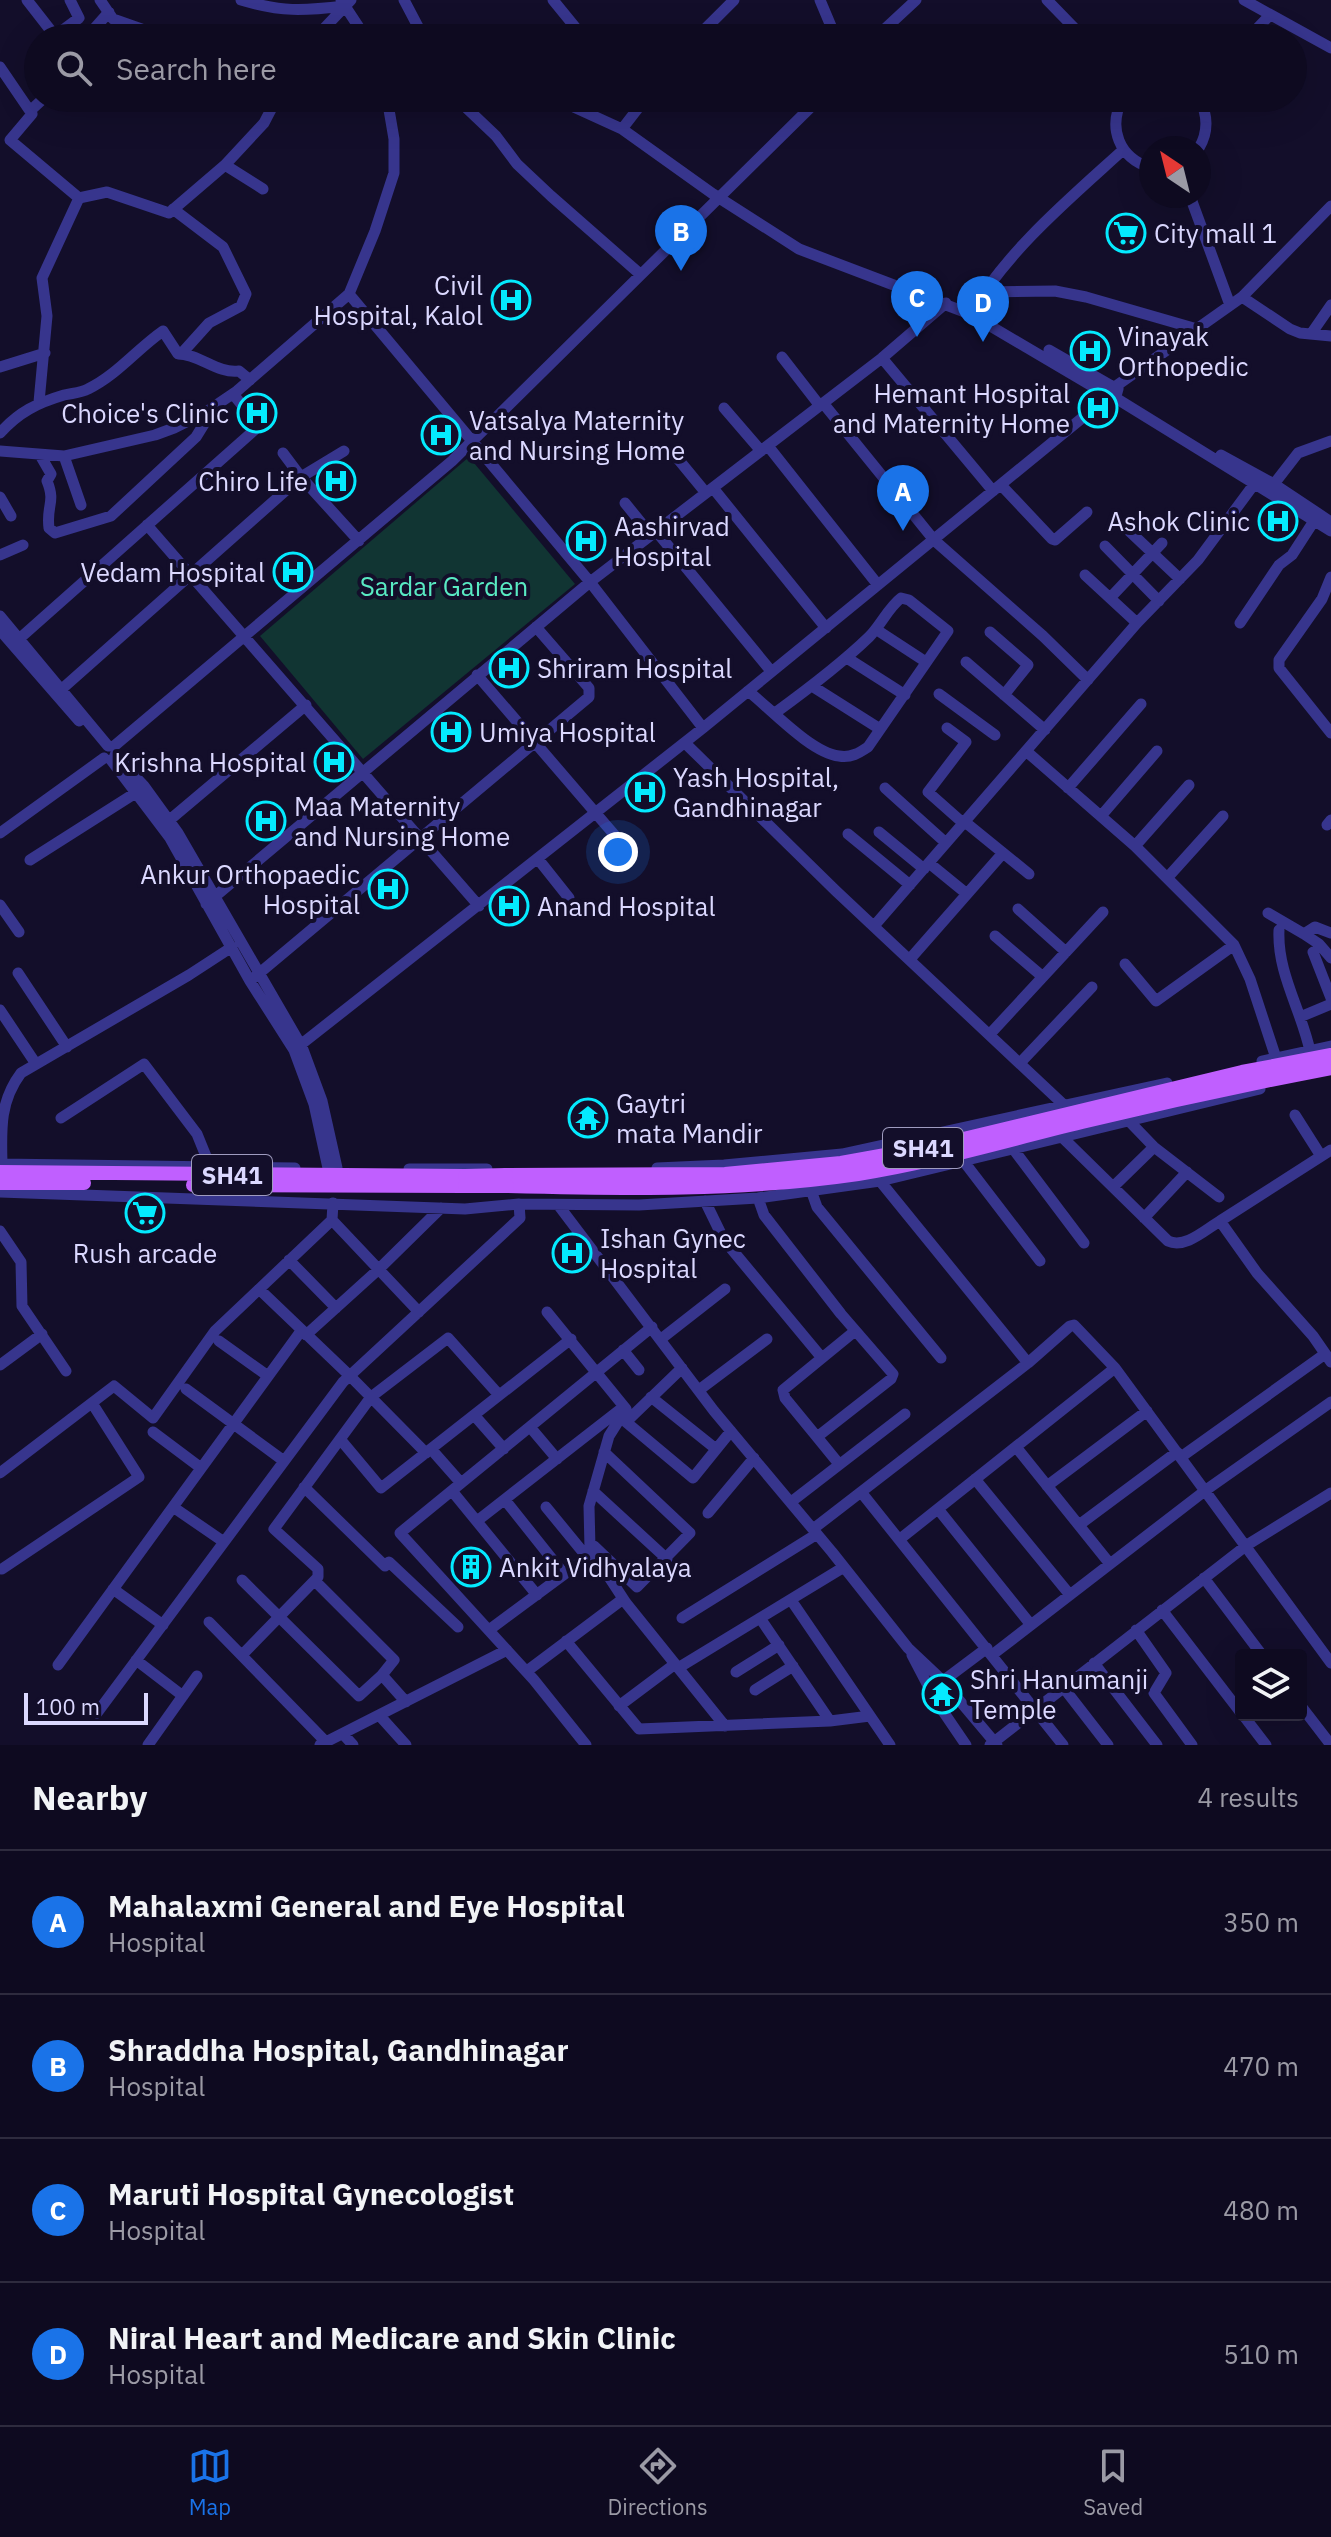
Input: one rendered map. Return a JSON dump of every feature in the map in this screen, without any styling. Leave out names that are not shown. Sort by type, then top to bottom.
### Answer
[{"type":"main road","name":"SH41","points":[[0,1183],[507,1181],[725,1174],[841,1163],[930,1147],[1242,1072],[1331,1055]]},
{"type":"main road","name":"SH41","points":[[507,1181],[605,1188],[731,1186],[857,1174],[937,1159],[1081,1122],[1331,1070]]},
{"type":"main road","name":"SH41","points":[[1,1167],[465,1181]]},
{"type":"street","points":[[27,0],[46,24]]},
{"type":"street","points":[[70,0],[79,18],[71,24]]},
{"type":"street","points":[[100,0],[113,19],[127,24]]},
{"type":"street","points":[[241,0],[273,9],[303,11],[345,2]]},
{"type":"street","points":[[404,0],[417,24]]},
{"type":"street","points":[[553,0],[573,24]]},
{"type":"street","points":[[710,24],[734,0]]},
{"type":"street","points":[[820,0],[830,24]]},
{"type":"street","points":[[890,24],[916,0]]},
{"type":"street","points":[[1047,0],[1070,24]]},
{"type":"street","points":[[1244,0],[1287,24]]},
{"type":"street","points":[[327,24],[345,2]]},
{"type":"street","points":[[345,2],[358,24]]},
{"type":"street","points":[[98,24],[109,12]]},
{"type":"street","points":[[1261,24],[1270,15]]},
{"type":"street","points":[[1307,35],[1331,48]]},
{"type":"street","points":[[0,67],[24,102]]},
{"type":"street","points":[[31,112],[10,140],[79,198]]},
{"type":"street","points":[[79,198],[107,192],[169,213],[225,165],[264,123],[270,112]]},
{"type":"street","points":[[0,451],[64,456],[155,435],[206,412],[233,394],[349,294],[394,173],[394,139],[389,112]]},
{"type":"street","points":[[471,112],[551,196],[640,274]]},
{"type":"street","points":[[585,112],[622,129],[799,249],[972,311]]},
{"type":"street","points":[[622,129],[635,112]]},
{"type":"street","points":[[0,833],[108,753],[473,441],[798,112]]},
{"type":"street","points":[[717,196],[805,112]]},
{"type":"street","points":[[1118,112],[1115,130],[1123,150],[1139,163]]},
{"type":"street","points":[[1203,136],[1205,112]]},
{"type":"street","points":[[0,147],[15,144]]},
{"type":"street","points":[[972,311],[983,292],[1027,239],[1123,150]]},
{"type":"street","points":[[225,165],[263,189]]},
{"type":"street","points":[[717,196],[820,252],[957,300],[1274,484],[1331,522]]},
{"type":"street","points":[[39,402],[47,316],[42,278],[79,198]]},
{"type":"street","points":[[298,1048],[685,743],[1112,391],[1242,297],[1331,206]]},
{"type":"street","points":[[1194,208],[1230,305]]},
{"type":"street","points":[[173,209],[223,247],[246,294],[241,306],[209,323],[182,353]]},
{"type":"street","points":[[983,292],[1055,291],[1197,329]]},
{"type":"street","points":[[349,294],[590,582],[703,728]]},
{"type":"street","points":[[1242,297],[1290,329],[1331,336]]},
{"type":"street","points":[[210,901],[590,582],[882,358],[946,303]]},
{"type":"street","points":[[1311,334],[1331,305]]},
{"type":"street","points":[[0,433],[23,411],[39,402],[86,391],[122,367],[163,331],[178,354],[230,372],[239,371],[250,380]]},
{"type":"street","points":[[0,367],[45,353]]},
{"type":"street","points":[[782,357],[934,540],[1088,680]]},
{"type":"street","points":[[882,358],[997,488],[1052,539],[1062,536],[1087,512]]},
{"type":"street","points":[[1112,391],[1331,531]]},
{"type":"street","points":[[19,639],[259,426],[233,394]]},
{"type":"street","points":[[724,408],[764,449],[878,585]]},
{"type":"street","points":[[40,455],[51,474],[47,481],[52,499],[47,513],[49,528],[55,533],[100,520],[120,508],[196,437],[204,424],[206,412]]},
{"type":"street","points":[[1274,484],[1298,453],[1331,441]]},
{"type":"street","points":[[63,688],[301,477],[344,451]]},
{"type":"street","points":[[283,453],[359,541]]},
{"type":"street","points":[[64,456],[81,505]]},
{"type":"street","points":[[678,459],[826,628]]},
{"type":"street","points":[[874,926],[1137,623],[1198,560],[1255,483]]},
{"type":"street","points":[[0,497],[11,516]]},
{"type":"street","points":[[625,503],[771,671]]},
{"type":"street","points":[[1240,623],[1279,565],[1290,558],[1314,521]]},
{"type":"street","points":[[147,525],[479,906]]},
{"type":"street","points":[[1126,528],[1180,579]]},
{"type":"street","points":[[1110,598],[1162,543]]},
{"type":"street","points":[[0,555],[23,545]]},
{"type":"street","points":[[1105,546],[1159,601]]},
{"type":"street","points":[[1085,575],[1137,623]]},
{"type":"street","points":[[1331,577],[1322,599],[1279,660],[1279,668],[1331,733]]},
{"type":"street","points":[[748,691],[816,748],[838,756],[855,755],[868,747],[948,631],[909,600],[901,598],[877,630],[847,658],[775,713]]},
{"type":"street","points":[[0,616],[63,688],[137,792],[166,823]]},
{"type":"street","points":[[254,978],[589,697],[590,692],[536,627]]},
{"type":"street","points":[[0,630],[166,823],[254,978],[298,1048],[332,1168]]},
{"type":"street","points":[[877,630],[926,662]]},
{"type":"street","points":[[990,632],[1028,665],[1004,695]]},
{"type":"street","points":[[847,658],[905,695]]},
{"type":"street","points":[[966,662],[1045,730]]},
{"type":"street","points":[[477,675],[624,846]]},
{"type":"street","points":[[812,686],[880,729]]},
{"type":"street","points":[[939,694],[995,735]]},
{"type":"street","points":[[1068,788],[1141,704]]},
{"type":"street","points":[[166,823],[306,705]]},
{"type":"street","points":[[979,724],[928,792],[1029,874]]},
{"type":"street","points":[[947,728],[966,742]]},
{"type":"street","points":[[685,743],[1065,1106]]},
{"type":"street","points":[[1026,751],[1135,846],[1234,945],[1250,979],[1276,1058]]},
{"type":"street","points":[[1101,816],[1157,751]]},
{"type":"street","points":[[0,826],[108,753]]},
{"type":"street","points":[[1135,846],[1189,785]]},
{"type":"street","points":[[885,788],[946,843]]},
{"type":"street","points":[[30,860],[137,792]]},
{"type":"street","points":[[1168,877],[1223,816]]},
{"type":"street","points":[[879,832],[967,894]]},
{"type":"street","points":[[848,834],[910,885]]},
{"type":"street","points":[[910,959],[1003,853]]},
{"type":"street","points":[[538,859],[569,898]]},
{"type":"street","points":[[210,901],[232,947],[254,978]]},
{"type":"street","points":[[0,905],[19,932]]},
{"type":"street","points":[[1018,909],[1066,952]]},
{"type":"street","points":[[990,1034],[1103,912]]},
{"type":"street","points":[[1268,913],[1319,944],[1331,958]]},
{"type":"street","points":[[1304,934],[1315,927],[1331,933]]},
{"type":"street","points":[[1279,930],[1279,957],[1310,1051]]},
{"type":"street","points":[[995,936],[1043,977]]},
{"type":"street","points":[[1125,964],[1156,1001],[1234,945]]},
{"type":"street","points":[[232,947],[21,1073],[3,1089],[1,1167],[606,1170],[724,1165],[842,1154],[1331,1046]]},
{"type":"street","points":[[1300,1017],[1331,1001],[1313,952]]},
{"type":"street","points":[[18,973],[67,1047]]},
{"type":"street","points":[[1020,1063],[1092,987]]},
{"type":"street","points":[[0,1010],[36,1064]]},
{"type":"street","points":[[61,1118],[144,1064],[197,1134],[210,1166]]},
{"type":"street","points":[[0,1192],[441,1208],[519,1204],[600,1207],[758,1198],[880,1181],[965,1163],[1331,1070]]},
{"type":"street","points":[[1062,1137],[1168,1241],[1175,1244],[1185,1243],[1326,1153],[1295,1115]]},
{"type":"street","points":[[1128,1120],[1154,1147],[1219,1197]]},
{"type":"street","points":[[1113,1187],[1154,1147]]},
{"type":"street","points":[[1014,1150],[1084,1243]]},
{"type":"street","points":[[965,1163],[1040,1261]]},
{"type":"street","points":[[484,1169],[485,1207]]},
{"type":"street","points":[[1144,1218],[1187,1172]]},
{"type":"street","points":[[880,1181],[1028,1363]]},
{"type":"street","points":[[811,1190],[817,1207],[941,1358]]},
{"type":"street","points":[[758,1198],[764,1215],[855,1331],[894,1375],[817,1437]]},
{"type":"street","points":[[705,1201],[724,1240],[822,1358]]},
{"type":"street","points":[[0,1473],[114,1386],[153,1418],[215,1331],[332,1220],[333,1203]]},
{"type":"street","points":[[97,1713],[350,1376],[520,1218],[519,1204]]},
{"type":"street","points":[[559,1206],[731,1431],[908,1648],[943,1681],[994,1744],[1035,1708],[1247,1545],[1331,1493]]},
{"type":"street","points":[[58,1665],[268,1376],[304,1333],[379,1269],[441,1208]]},
{"type":"street","points":[[332,1220],[419,1312]]},
{"type":"street","points":[[1079,1525],[1179,1454],[1328,1358],[1313,1336],[1257,1273],[1220,1221]]},
{"type":"street","points":[[0,1231],[21,1262],[22,1306],[66,1371]]},
{"type":"street","points":[[289,1260],[336,1308]]},
{"type":"street","points":[[259,1289],[428,1451],[457,1487],[477,1521],[537,1595]]},
{"type":"street","points":[[661,1339],[725,1289]]},
{"type":"street","points":[[547,1312],[626,1409],[609,1436],[589,1506],[590,1550],[623,1599],[725,1726]]},
{"type":"street","points":[[682,1618],[815,1531],[1074,1325],[1115,1368],[1331,1663]]},
{"type":"street","points":[[586,1745],[527,1671],[400,1533],[652,1327]]},
{"type":"street","points":[[839,1464],[783,1393],[785,1387],[855,1331]]},
{"type":"street","points":[[0,1365],[42,1334]]},
{"type":"street","points":[[242,1655],[315,1581],[320,1572],[274,1529],[371,1397],[448,1338],[499,1395]]},
{"type":"street","points":[[340,1439],[381,1488],[571,1339]]},
{"type":"street","points":[[699,1390],[767,1339]]},
{"type":"street","points":[[219,1341],[268,1376]]},
{"type":"street","points":[[623,1350],[639,1370]]},
{"type":"street","points":[[682,1368],[626,1422],[693,1478],[731,1431]]},
{"type":"street","points":[[900,1539],[1115,1368]]},
{"type":"street","points":[[186,1389],[284,1461]]},
{"type":"street","points":[[651,1397],[716,1449]]},
{"type":"street","points":[[943,1681],[1031,1625],[1206,1490],[1331,1402]]},
{"type":"street","points":[[2,1569],[139,1477],[92,1403]]},
{"type":"street","points":[[477,1521],[624,1406]]},
{"type":"street","points":[[1047,1486],[1147,1411]]},
{"type":"street","points":[[791,1502],[905,1414]]},
{"type":"street","points":[[474,1415],[504,1449]]},
{"type":"street","points":[[530,1427],[557,1459]]},
{"type":"street","points":[[153,1432],[201,1468]]},
{"type":"street","points":[[1016,1447],[1110,1564]]},
{"type":"street","points":[[546,1507],[590,1550],[637,1587],[667,1559],[689,1536],[689,1529],[604,1452]]},
{"type":"street","points":[[708,1513],[754,1458]]},
{"type":"street","points":[[975,1479],[1070,1595]]},
{"type":"street","points":[[304,1487],[385,1566],[389,1562],[458,1627]]},
{"type":"street","points":[[593,1491],[667,1559]]},
{"type":"street","points":[[861,1492],[1063,1745]]},
{"type":"street","points":[[505,1500],[564,1574]]},
{"type":"street","points":[[173,1507],[224,1542]]},
{"type":"street","points":[[938,1509],[1031,1625]]},
{"type":"street","points":[[489,1630],[564,1574],[590,1550]]},
{"type":"street","points":[[619,1706],[676,1666],[844,1567]]},
{"type":"street","points":[[1204,1578],[1257,1649]]},
{"type":"street","points":[[242,1580],[359,1696],[394,1660],[315,1581]]},
{"type":"street","points":[[113,1589],[163,1625]]},
{"type":"street","points":[[527,1671],[623,1599]]},
{"type":"street","points":[[791,1600],[890,1745]]},
{"type":"street","points":[[1162,1610],[1235,1705]]},
{"type":"street","points":[[760,1618],[830,1721]]},
{"type":"street","points":[[209,1622],[323,1743],[507,1650]]},
{"type":"street","points":[[1136,1630],[1166,1673],[1155,1689],[1157,1699],[1192,1745]]},
{"type":"street","points":[[566,1641],[639,1729],[830,1721],[870,1716]]},
{"type":"street","points":[[736,1672],[779,1645]]},
{"type":"street","points":[[908,1648],[936,1701],[966,1745]]},
{"type":"street","points":[[136,1660],[183,1696]]},
{"type":"street","points":[[1094,1663],[1157,1745]]},
{"type":"street","points":[[755,1690],[793,1666]]},
{"type":"street","points":[[382,1675],[406,1702]]},
{"type":"street","points":[[148,1745],[197,1676]]},
{"type":"street","points":[[1063,1687],[1108,1745]]},
{"type":"street","points":[[1307,1714],[1331,1745]]},
{"type":"street","points":[[379,1715],[406,1745]]},
{"type":"street","points":[[1247,1721],[1266,1745]]},
{"type":"street","points":[[343,1734],[353,1745]]},
{"type":"green space","name":"Sardar Garden","points":[[469,457],[575,584],[363,759],[260,636]]},
{"type":"place","name":"City mall 1","points":[[1126,233]]},
{"type":"place","name":"Shraddha Hospital, Gandhinagar","points":[[681,271]]},
{"type":"place","name":"Civil Hospital, Kalol","points":[[511,300]]},
{"type":"place","name":"Maruti Hospital Gynecologist","points":[[917,337]]},
{"type":"place","name":"Niral Heart and Medicare and Skin Clinic","points":[[983,342]]},
{"type":"place","name":"Vinayak Orthopedic","points":[[1090,351]]},
{"type":"place","name":"Hemant Hospital and Maternity Home","points":[[1098,408]]},
{"type":"place","name":"Choice's Clinic","points":[[257,413]]},
{"type":"place","name":"Vatsalya Maternity and Nursing Home","points":[[441,435]]},
{"type":"place","name":"Chiro Life","points":[[336,481]]},
{"type":"place","name":"Ashok Clinic","points":[[1278,521]]},
{"type":"place","name":"Mahalaxmi General and Eye Hospital","points":[[903,531]]},
{"type":"place","name":"Aashirvad Hospital","points":[[586,541]]},
{"type":"place","name":"Vedam Hospital","points":[[293,572]]},
{"type":"place","name":"Shriram Hospital","points":[[509,668]]},
{"type":"place","name":"Umiya Hospital","points":[[451,732]]},
{"type":"place","name":"Krishna Hospital","points":[[334,762]]},
{"type":"place","name":"Yash Hospital, Gandhinagar","points":[[645,792]]},
{"type":"place","name":"Maa Maternity and Nursing Home","points":[[266,821]]},
{"type":"place","name":"Ankur Orthopaedic Hospital","points":[[388,889]]},
{"type":"place","name":"Anand Hospital","points":[[509,906]]},
{"type":"place","name":"Gaytri mata Mandir","points":[[588,1118]]},
{"type":"place","name":"Rush arcade","points":[[145,1213]]},
{"type":"place","name":"Ishan Gynec Hospital","points":[[572,1253]]},
{"type":"place","name":"Ankit Vidhyalaya","points":[[471,1567]]},
{"type":"place","name":"Shri Hanumanji Temple","points":[[942,1694]]}]
